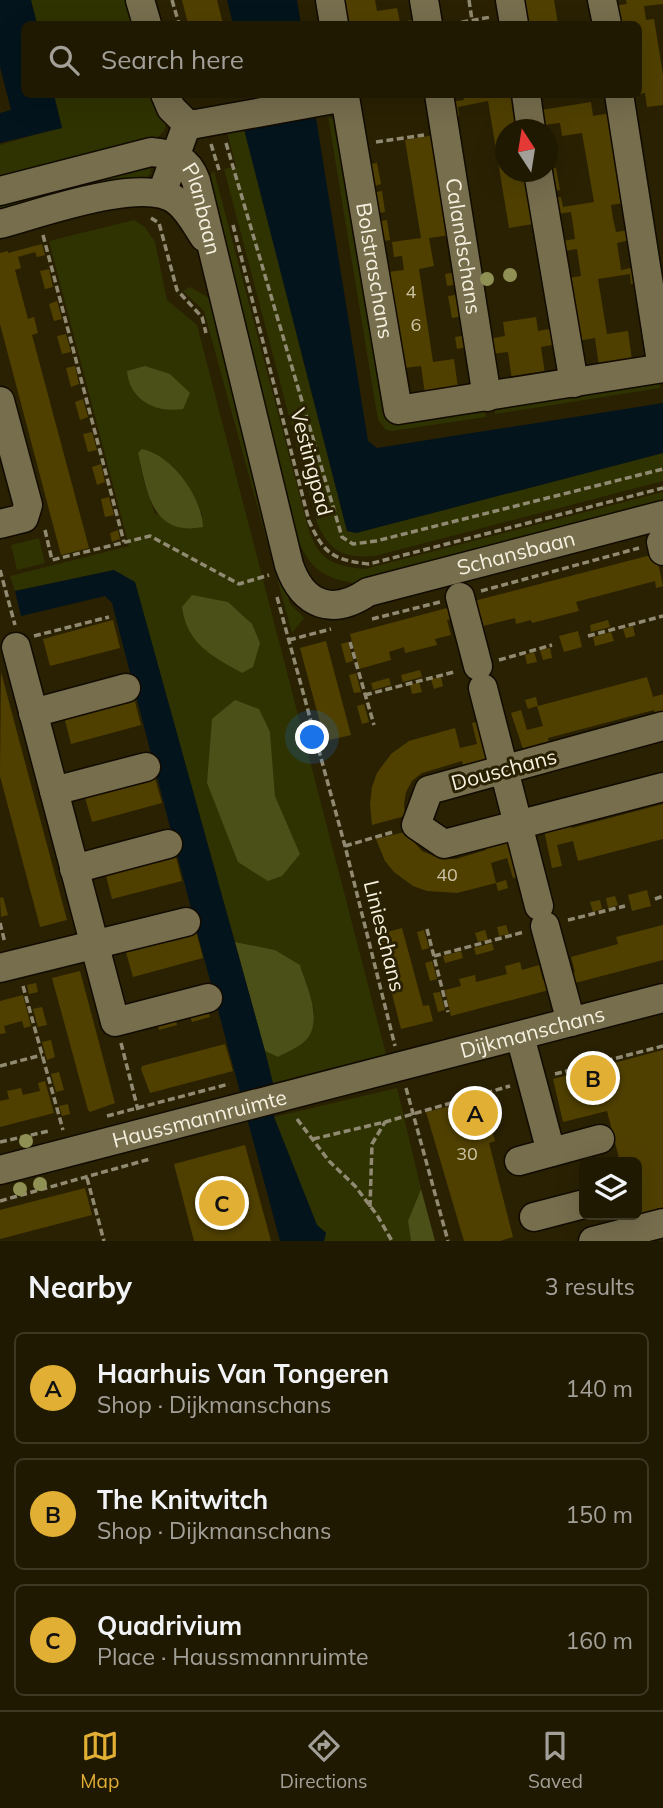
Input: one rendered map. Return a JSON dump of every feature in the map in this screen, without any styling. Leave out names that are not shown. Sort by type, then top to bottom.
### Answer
[{"type":"street","points":[[140,0],[145,21]]},
{"type":"street","points":[[330,0],[334,21]]},
{"type":"street","points":[[424,0],[428,21]]},
{"type":"street","points":[[602,0],[606,21]]},
{"type":"street","points":[[154,204],[196,123],[171,108],[167,98]]},
{"type":"street","name":"Bolstraschans","points":[[196,123],[336,98]]},
{"type":"street","name":"Bolstraschans","points":[[345,98],[398,410],[662,368]]},
{"type":"street","name":"Calandschans","points":[[440,98],[487,397]]},
{"type":"street","points":[[527,98],[529,119]]},
{"type":"street","points":[[620,98],[662,368]]},
{"type":"street","name":"Planbaan","points":[[0,191],[152,152],[177,156],[192,172],[211,249]]},
{"type":"street","points":[[540,182],[574,383]]},
{"type":"street","name":"Planbaan","points":[[0,224],[118,193],[149,191],[154,204],[178,201],[211,249]]},
{"type":"street","name":"Schansbaan","points":[[211,249],[282,533],[300,566],[318,583],[334,590],[368,592],[662,536]]},
{"type":"street","points":[[0,401],[28,505],[24,518],[0,524]]},
{"type":"street","points":[[460,597],[571,1023]]},
{"type":"street","points":[[22,639],[33,713],[115,1022],[208,998]]},
{"type":"street","points":[[33,713],[126,688]]},
{"type":"street","name":"Douschans","points":[[416,825],[429,790],[663,726]]},
{"type":"street","points":[[54,791],[146,767]]},
{"type":"street","points":[[416,825],[443,844],[663,787]]},
{"type":"street","points":[[74,869],[168,844]]},
{"type":"street","points":[[9,966],[186,922]]},
{"type":"street","name":"Dijkmanschans","points":[[401,1069],[663,998]]},
{"type":"street","points":[[520,1036],[551,1152]]},
{"type":"street","name":"Haussmannruimte","points":[[0,1170],[65,1140],[234,1096],[282,1098],[401,1069]]},
{"type":"street","points":[[519,1161],[600,1139]]},
{"type":"street","points":[[534,1217],[579,1206]]},
{"type":"street","points":[[587,1220],[593,1241],[663,1223]]},
{"type":"path","points":[[172,0],[178,21]]},
{"type":"path","points":[[469,0],[472,20]]},
{"type":"path","points":[[465,21],[512,12]]},
{"type":"path","points":[[196,123],[222,179]]},
{"type":"path","points":[[353,145],[445,132]]},
{"type":"path","points":[[154,204],[177,289],[202,317],[209,343]]},
{"type":"path","name":"Vestingpad","points":[[232,219],[309,520],[323,548],[332,556],[345,561],[369,564],[663,488]]},
{"type":"path","points":[[32,236],[43,233],[124,542]]},
{"type":"path","points":[[43,525],[52,560],[150,536],[239,584],[271,575]]},
{"type":"path","points":[[0,570],[22,639],[109,617]]},
{"type":"path","name":"Linieschans","points":[[275,588],[448,1241]]},
{"type":"path","points":[[588,636],[663,616]]},
{"type":"path","points":[[350,642],[374,725]]},
{"type":"path","points":[[345,846],[416,825]]},
{"type":"path","points":[[654,899],[663,897]]},
{"type":"path","points":[[428,929],[448,1012]]},
{"type":"path","points":[[9,966],[42,1055],[65,1140]]},
{"type":"path","points":[[115,1022],[141,1120]]},
{"type":"path","points":[[313,1139],[663,1046]]},
{"type":"path","points":[[0,1066],[42,1055]]},
{"type":"path","points":[[100,1118],[141,1120],[234,1096]]},
{"type":"path","points":[[282,1098],[329,1161],[355,1186],[392,1241]]},
{"type":"path","points":[[370,1207],[372,1144],[385,1122]]},
{"type":"path","points":[[65,1140],[75,1125]]},
{"type":"path","points":[[0,1142],[50,1131]]},
{"type":"path","name":"Haussmannruimte","points":[[0,1201],[150,1159]]},
{"type":"path","points":[[87,1178],[104,1241]]},
{"type":"green space","points":[[31,0],[129,0],[135,21],[36,21]]},
{"type":"green space","points":[[55,98],[156,98],[166,121],[163,131],[150,142],[0,183],[0,145],[62,127]]},
{"type":"green space","points":[[328,116],[338,123],[389,406],[484,406],[486,417],[392,431],[386,430],[378,420]]},
{"type":"green space","points":[[244,129],[347,531],[356,533],[663,453],[663,481],[375,556],[354,556],[339,552],[333,547],[317,523],[224,169],[236,166],[227,132]]},
{"type":"green space","points":[[150,166],[151,173],[147,177],[0,214],[0,198]]},
{"type":"green space","points":[[214,171],[309,531],[318,550],[330,561],[365,569],[663,492],[663,503],[359,584],[336,579],[319,570],[306,556],[296,535],[201,185]]},
{"type":"green space","points":[[134,220],[145,227],[155,242],[167,300],[197,325],[388,1062],[275,1092],[265,1051],[278,1057],[314,1024],[314,1010],[300,965],[275,950],[235,942],[135,583],[114,570],[15,591],[10,576],[129,546],[49,241]],"holes":[[[138,453],[174,470],[186,483],[203,516],[155,514]],[[270,732],[275,796],[300,854],[239,862]]]},
{"type":"green space","points":[[190,287],[209,298],[290,604],[304,618],[292,633],[204,311],[183,291]]},
{"type":"green space","points":[[145,366],[170,374],[190,393],[183,409],[154,407],[139,397],[133,390],[127,371]]},
{"type":"green space","points":[[659,379],[660,388],[495,414],[494,405]]},
{"type":"green space","points":[[142,449],[164,460],[183,479],[197,503],[203,527],[172,525],[154,508],[138,453]]},
{"type":"green space","points":[[39,538],[45,563],[17,570],[11,545]]},
{"type":"green space","points":[[192,595],[228,602],[252,624],[260,643],[253,667],[242,673],[211,654],[195,640],[189,631],[182,607]]},
{"type":"green space","points":[[235,700],[259,709],[270,732],[275,796],[300,854],[282,876],[268,881],[238,862],[207,783],[212,719]]},
{"type":"green space","points":[[235,942],[275,950],[300,965],[312,1003],[314,1023],[306,1040],[278,1057],[265,1051]]},
{"type":"green space","points":[[397,1088],[421,1189],[408,1221],[411,1241],[324,1241],[326,1232],[317,1226],[274,1117]]},
{"type":"green space","points":[[421,1189],[435,1241],[411,1241],[408,1221]]},
{"type":"water","points":[[0,0],[31,0],[36,21],[21,21],[21,98],[55,98],[62,128],[0,143],[0,113],[11,110],[0,67]]},
{"type":"water","points":[[227,0],[297,0],[300,21],[232,21]]},
{"type":"water","points":[[316,118],[368,441],[377,448],[663,403],[663,453],[356,533],[347,531],[244,129]]},
{"type":"water","points":[[114,570],[135,582],[265,1051],[275,1092],[274,1117],[317,1225],[326,1233],[324,1241],[280,1241],[112,603],[105,596],[21,616],[15,591]]},
{"type":"building","points":[[182,0],[217,0],[222,21],[187,21]]},
{"type":"building","points":[[345,0],[375,0],[377,11],[397,8],[400,21],[348,21]]},
{"type":"building","points":[[523,0],[554,0],[558,21],[526,21]]},
{"type":"building","points":[[626,0],[663,0],[663,4],[644,6],[646,20],[654,19],[663,75],[663,105],[647,107],[645,93],[642,93],[642,21],[616,21],[613,6],[627,4]]},
{"type":"building","points":[[464,98],[519,98],[521,119],[495,119],[495,143],[488,101],[458,107],[459,116],[453,117],[450,102]]},
{"type":"building","points":[[591,102],[593,116],[610,113],[624,203],[611,205],[613,219],[616,232],[629,230],[630,240],[617,243],[621,270],[635,267],[637,283],[631,284],[630,274],[598,279],[607,334],[628,331],[632,360],[599,366],[595,338],[578,341],[568,278],[581,276],[577,249],[564,251],[562,241],[575,239],[571,212],[557,214],[555,198],[561,197],[563,207],[594,202],[582,133],[562,136],[558,119],[542,119],[541,110]]},
{"type":"building","points":[[435,135],[451,235],[429,238],[434,266],[419,269],[433,362],[454,359],[458,388],[425,394],[421,366],[404,368],[388,272],[404,270],[402,256],[394,257],[392,242],[421,238],[405,140]]},
{"type":"building","points":[[377,163],[381,184],[375,186],[371,164]]},
{"type":"building","points":[[558,179],[560,190],[554,191],[552,182],[558,182]]},
{"type":"building","points":[[501,182],[532,182],[539,223],[509,228]]},
{"type":"building","points":[[382,191],[385,212],[379,213],[376,192]]},
{"type":"building","points":[[387,220],[390,240],[384,241],[380,221]]},
{"type":"building","points":[[42,244],[45,255],[37,257],[35,252],[18,257],[21,268],[15,270],[28,319],[34,317],[38,333],[32,335],[89,548],[61,555],[0,324],[0,253]]},
{"type":"building","points":[[49,269],[53,287],[45,289],[40,271]]},
{"type":"building","points":[[457,272],[459,284],[447,286],[445,274]]},
{"type":"building","points":[[461,294],[464,316],[452,318],[448,296]]},
{"type":"building","points":[[57,301],[62,319],[54,321],[49,304]]},
{"type":"building","points":[[536,317],[538,331],[555,328],[558,344],[541,347],[545,374],[512,380],[508,352],[491,354],[488,339],[505,336],[503,322]]},
{"type":"building","points":[[66,334],[71,352],[62,354],[57,336]]},
{"type":"building","points":[[467,335],[469,347],[457,349],[455,337]]},
{"type":"building","points":[[75,366],[79,384],[71,387],[66,368]]},
{"type":"building","points":[[83,399],[88,417],[80,420],[75,402]]},
{"type":"building","points":[[92,432],[97,450],[88,452],[83,434]]},
{"type":"building","points":[[101,464],[105,482],[97,485],[92,467]]},
{"type":"building","points":[[109,497],[114,515],[105,517],[101,499]]},
{"type":"building","points":[[118,530],[120,539],[112,542],[110,533]]},
{"type":"building","points":[[651,555],[657,558],[663,586],[656,588],[655,581],[576,602],[579,611],[532,623],[531,620],[516,624],[515,618],[483,626],[479,612],[472,614],[474,601]]},
{"type":"building","points":[[447,608],[455,618],[447,620],[451,635],[435,639],[437,645],[405,653],[404,647],[389,652],[391,660],[359,669],[350,634]]},
{"type":"building","points":[[113,620],[120,648],[50,666],[43,639]]},
{"type":"building","points":[[608,620],[610,627],[591,632],[590,625]]},
{"type":"building","points":[[633,626],[635,636],[626,638],[623,629]]},
{"type":"building","points":[[578,631],[582,647],[564,652],[559,636]]},
{"type":"building","points":[[611,632],[614,641],[595,646],[593,637]]},
{"type":"building","points":[[326,641],[351,735],[325,741],[300,648]]},
{"type":"building","points":[[348,642],[353,661],[346,663],[341,644]]},
{"type":"building","points":[[550,648],[552,658],[543,660],[540,650]]},
{"type":"building","points":[[534,652],[537,662],[527,664],[525,655]]},
{"type":"building","points":[[420,670],[422,677],[403,682],[401,675]]},
{"type":"building","points":[[1,672],[67,920],[40,927],[0,776]]},
{"type":"building","points":[[356,673],[361,692],[354,693],[349,675]]},
{"type":"building","points":[[441,677],[443,686],[434,689],[431,679]]},
{"type":"building","points":[[647,677],[653,697],[663,694],[663,712],[655,714],[654,710],[548,738],[549,742],[523,749],[511,713],[521,710],[527,730],[543,726],[537,706],[528,709],[525,700],[536,697],[538,706]]},
{"type":"building","points":[[389,678],[391,685],[373,690],[371,683]]},
{"type":"building","points":[[419,682],[422,692],[412,694],[410,685]]},
{"type":"building","points":[[134,698],[141,725],[71,744],[64,716]]},
{"type":"building","points":[[364,704],[369,722],[362,724],[357,706]]},
{"type":"building","points":[[482,721],[489,758],[463,765],[462,761],[422,773],[412,781],[406,792],[405,816],[372,825],[372,787],[377,773],[391,754],[409,741],[455,728],[460,748],[477,744],[472,723]]},
{"type":"building","points":[[154,775],[162,803],[92,822],[84,794]]},
{"type":"building","points":[[663,804],[663,839],[578,861],[573,841],[557,845],[562,866],[552,868],[544,830],[570,824],[572,828]]},
{"type":"building","points":[[409,831],[422,851],[441,859],[456,859],[486,850],[485,846],[511,839],[523,876],[513,878],[507,858],[491,863],[496,883],[457,893],[427,891],[413,886],[394,872],[385,861],[376,839]]},
{"type":"building","points":[[175,853],[182,881],[112,899],[105,872]]},
{"type":"building","points":[[506,880],[508,888],[498,891],[496,883]]},
{"type":"building","points":[[647,890],[651,906],[632,911],[628,895]]},
{"type":"building","points":[[615,896],[618,905],[608,908],[606,898]]},
{"type":"building","points":[[3,897],[8,915],[1,917],[0,898]]},
{"type":"building","points":[[600,900],[602,909],[593,912],[590,902]]},
{"type":"building","points":[[506,925],[509,934],[499,936],[497,927]]},
{"type":"building","points":[[663,925],[663,960],[575,983],[567,974],[575,972],[571,957],[618,944],[616,937]]},
{"type":"building","points":[[402,928],[423,1006],[429,1005],[433,1021],[401,1029],[377,935]]},
{"type":"building","points":[[424,930],[429,948],[422,950],[417,932]]},
{"type":"building","points":[[485,930],[488,940],[478,942],[475,933]]},
{"type":"building","points":[[196,931],[203,958],[133,977],[125,949]]},
{"type":"building","points":[[492,943],[494,950],[476,955],[474,948]]},
{"type":"building","points":[[461,951],[463,958],[445,963],[443,956]]},
{"type":"building","points":[[432,961],[437,979],[430,981],[425,963]]},
{"type":"building","points":[[520,962],[522,970],[539,965],[543,980],[550,978],[549,990],[451,1016],[445,990],[461,986],[459,979],[475,975],[476,982],[507,974],[505,966]]},
{"type":"building","points":[[80,971],[115,1103],[90,1112],[52,978]]},
{"type":"building","points":[[36,983],[38,992],[29,994],[27,985]]},
{"type":"building","points":[[440,992],[445,1010],[438,1012],[433,993]]},
{"type":"building","points":[[23,995],[31,1026],[24,1028],[22,1021],[4,1026],[6,1033],[0,1034],[0,1001]]},
{"type":"building","points":[[42,1007],[47,1025],[38,1027],[33,1009]]},
{"type":"building","points":[[207,1008],[210,1017],[192,1022],[189,1013]]},
{"type":"building","points":[[175,1017],[177,1025],[159,1030],[157,1022]]},
{"type":"building","points":[[51,1040],[55,1057],[47,1060],[42,1042]]},
{"type":"building","points":[[225,1044],[233,1071],[150,1093],[142,1066]]},
{"type":"building","points":[[663,1050],[663,1208],[642,1214],[642,1157],[619,1157],[607,1111],[563,1122],[553,1079]]},
{"type":"building","points":[[59,1072],[64,1090],[56,1092],[51,1074]]},
{"type":"building","points":[[45,1081],[54,1113],[0,1127],[0,1101],[9,1099],[7,1091],[21,1088],[23,1095],[40,1091],[38,1083]]},
{"type":"building","points":[[483,1097],[495,1141],[489,1143],[513,1237],[500,1241],[464,1241],[426,1112],[451,1106],[452,1112],[462,1109],[461,1103]]},
{"type":"building","points":[[68,1104],[70,1114],[62,1116],[59,1106]]},
{"type":"building","points":[[245,1145],[271,1241],[194,1241],[174,1164]]},
{"type":"building","points":[[85,1188],[92,1215],[0,1239],[0,1210]]},
{"type":"place","name":"The Knitwitch","points":[[593,1078]]},
{"type":"place","name":"Haarhuis Van Tongeren","points":[[475,1113]]},
{"type":"place","name":"Quadrivium","points":[[222,1203]]}]
